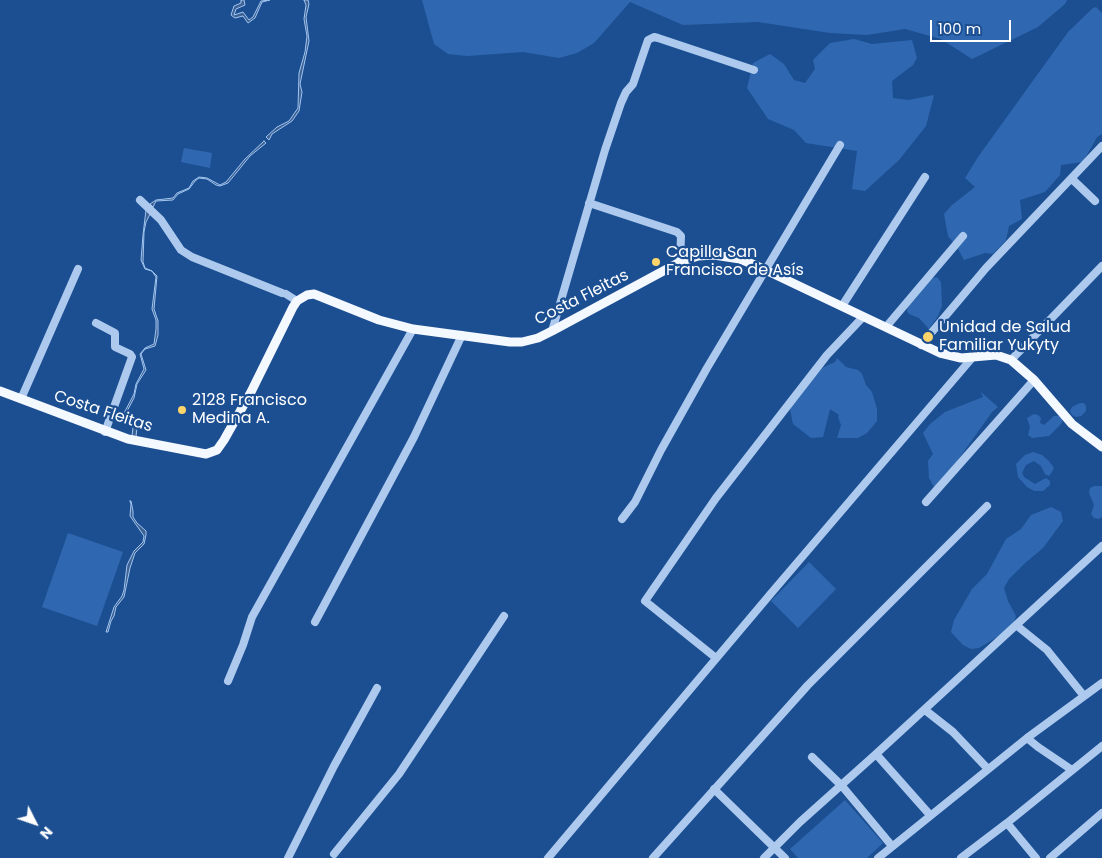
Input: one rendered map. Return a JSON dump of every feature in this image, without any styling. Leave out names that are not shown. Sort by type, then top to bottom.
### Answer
[{"type":"main road","name":"Costa Fleitas","points":[[0,391],[105,432],[128,439],[206,454],[216,450],[224,440],[251,392],[297,300],[307,295],[314,294],[379,320],[413,329],[522,342],[538,338],[552,331],[680,262],[698,256],[714,255],[740,259],[766,270],[921,345],[952,357],[996,356],[1011,360]]},
{"type":"main road","points":[[1011,360],[1034,380],[1068,421],[1102,447]]},
{"type":"street","points":[[552,331],[589,203],[621,103],[626,92],[633,84],[648,40],[654,37],[658,38],[754,70]]},
{"type":"street","points":[[622,519],[635,502],[661,450],[707,368],[840,145]]},
{"type":"street","points":[[921,345],[986,268],[1102,146]]},
{"type":"street","points":[[842,306],[925,177]]},
{"type":"street","points":[[1072,179],[1095,201]]},
{"type":"street","points":[[140,200],[161,220],[181,250],[192,257],[284,293],[297,300]]},
{"type":"street","points":[[589,203],[677,232],[680,236],[680,262]]},
{"type":"street","points":[[886,327],[963,236]]},
{"type":"street","points":[[1011,360],[1102,266]]},
{"type":"street","points":[[21,399],[78,269]]},
{"type":"street","points":[[716,658],[646,601],[721,490],[826,355],[863,316]]},
{"type":"street","points":[[96,323],[115,333],[115,347],[131,354],[132,357],[105,432]]},
{"type":"street","points":[[228,681],[252,617],[413,329]]},
{"type":"street","points":[[315,622],[414,437],[462,336]]},
{"type":"street","points":[[548,858],[972,358]]},
{"type":"street","points":[[926,502],[1034,380]]},
{"type":"street","points":[[653,858],[808,685],[986,506]]},
{"type":"street","points":[[764,858],[1102,546]]},
{"type":"street","points":[[334,854],[399,774],[504,616]]},
{"type":"street","points":[[1016,625],[1052,655],[1084,696]]},
{"type":"street","points":[[878,858],[1027,738],[1102,683]]},
{"type":"street","points":[[288,858],[334,766],[377,688]]},
{"type":"street","points":[[925,710],[953,732],[988,769]]},
{"type":"street","points":[[1027,738],[1072,770]]},
{"type":"street","points":[[961,858],[1102,746]]},
{"type":"street","points":[[876,754],[930,815]]},
{"type":"street","points":[[812,757],[842,786],[892,846]]},
{"type":"street","points":[[714,789],[785,858]]},
{"type":"street","points":[[1050,858],[1102,812]]},
{"type":"street","points":[[1007,823],[1036,858]]},
{"type":"shaded area","points":[[241,0],[244,0],[245,5],[236,9],[234,15],[243,12],[249,20],[253,17],[261,1],[270,0],[262,2],[255,18],[248,23],[243,16],[235,18],[231,15],[234,6],[241,3]]},
{"type":"shaded area","points":[[304,0],[308,0],[309,4],[306,17],[309,41],[300,84],[302,92],[299,111],[292,121],[272,134],[269,140],[266,137],[277,127],[289,121],[298,108],[299,73],[307,36],[304,19],[306,5]]},
{"type":"shaded area","points":[[422,0],[1067,0],[1065,4],[1038,27],[972,59],[941,39],[905,29],[867,35],[830,33],[758,22],[683,25],[630,2],[594,43],[577,53],[559,58],[523,52],[467,56],[448,54],[434,44]]},
{"type":"shaded area","points":[[1096,7],[1102,13],[1102,134],[1097,137],[1083,162],[1061,165],[1060,175],[1045,192],[1020,200],[1022,219],[1009,226],[1006,240],[993,254],[985,253],[964,260],[948,236],[944,214],[952,205],[975,187],[965,178],[978,157],[1068,32]]},
{"type":"shaded area","points":[[854,39],[872,44],[912,40],[917,58],[913,65],[892,81],[893,98],[908,100],[934,95],[926,126],[899,160],[865,191],[852,189],[857,151],[806,143],[794,130],[768,119],[747,88],[753,63],[770,54],[784,64],[794,80],[805,83],[815,69],[813,60],[830,43]]},
{"type":"shaded area","points":[[264,141],[266,143],[250,156],[228,183],[220,186],[207,179],[199,178],[189,189],[178,194],[173,200],[156,201],[153,207],[150,204],[156,200],[173,198],[177,193],[189,188],[193,181],[199,177],[207,178],[220,185],[226,182],[245,159]]},
{"type":"shaded area","points":[[184,148],[212,153],[210,168],[181,162]]},
{"type":"shaded area","points":[[146,210],[150,214],[144,232],[143,262],[145,268],[152,271],[145,269],[141,260]]},
{"type":"shaded area","points":[[152,271],[157,276],[154,309],[158,321],[158,335],[155,346],[145,349],[141,354],[146,370],[137,384],[134,398],[125,415],[126,421],[137,427],[136,437],[132,436],[133,427],[125,422],[123,415],[134,394],[136,384],[144,369],[140,354],[145,348],[154,344],[156,320],[152,309],[156,277]]},
{"type":"shaded area","points":[[937,277],[941,282],[942,306],[929,329],[919,318],[909,314],[907,311],[908,300],[917,284],[922,280]]},
{"type":"shaded area","points":[[837,358],[846,367],[858,370],[862,374],[866,385],[872,392],[877,409],[877,421],[867,433],[858,438],[837,438],[841,425],[839,415],[830,409],[823,437],[811,438],[793,424],[790,409],[799,392],[814,374],[835,362]]},
{"type":"shaded area","points":[[981,392],[998,407],[992,412],[950,471],[934,487],[929,478],[928,461],[933,454],[923,433],[930,424],[945,412],[983,397]]},
{"type":"shaded area","points":[[1084,403],[1086,411],[1081,416],[1076,417],[1070,411],[1072,407]]},
{"type":"shaded area","points":[[1034,414],[1041,418],[1040,423],[1044,425],[1054,416],[1059,416],[1062,419],[1062,423],[1049,436],[1032,438],[1028,435],[1030,427],[1027,418]]},
{"type":"shaded area","points":[[1033,452],[1042,455],[1054,468],[1049,476],[1034,461],[1026,465],[1022,473],[1024,477],[1035,484],[1046,478],[1050,481],[1050,485],[1043,491],[1034,491],[1027,487],[1018,477],[1016,464],[1025,455]]},
{"type":"shaded area","points":[[1102,486],[1102,517],[1099,519],[1094,518],[1091,514],[1094,505],[1089,493],[1090,488]]},
{"type":"shaded area","points":[[130,501],[133,517],[146,531],[146,535],[144,544],[135,553],[124,597],[116,607],[108,632],[106,632],[114,607],[124,590],[127,565],[134,551],[143,542],[144,536],[130,516]]},
{"type":"shaded area","points":[[1051,507],[1061,512],[1063,521],[1043,548],[1009,579],[1004,588],[1016,616],[1012,628],[979,648],[971,649],[963,645],[951,632],[954,620],[972,589],[987,574],[1006,539],[1021,529],[1031,515]]},
{"type":"shaded area","points":[[68,533],[123,552],[97,626],[42,607]]},
{"type":"shaded area","points":[[809,562],[836,589],[798,628],[771,601]]},
{"type":"shaded area","points":[[845,800],[883,843],[867,858],[798,858],[790,849]]},
{"type":"place","name":"Capilla San Francisco de Asís","points":[[656,262]]},
{"type":"place","name":"Unidad de Salud Familiar Yukyty","points":[[928,337]]},
{"type":"place","name":"2128 Francisco Medina A.","points":[[182,410]]}]
